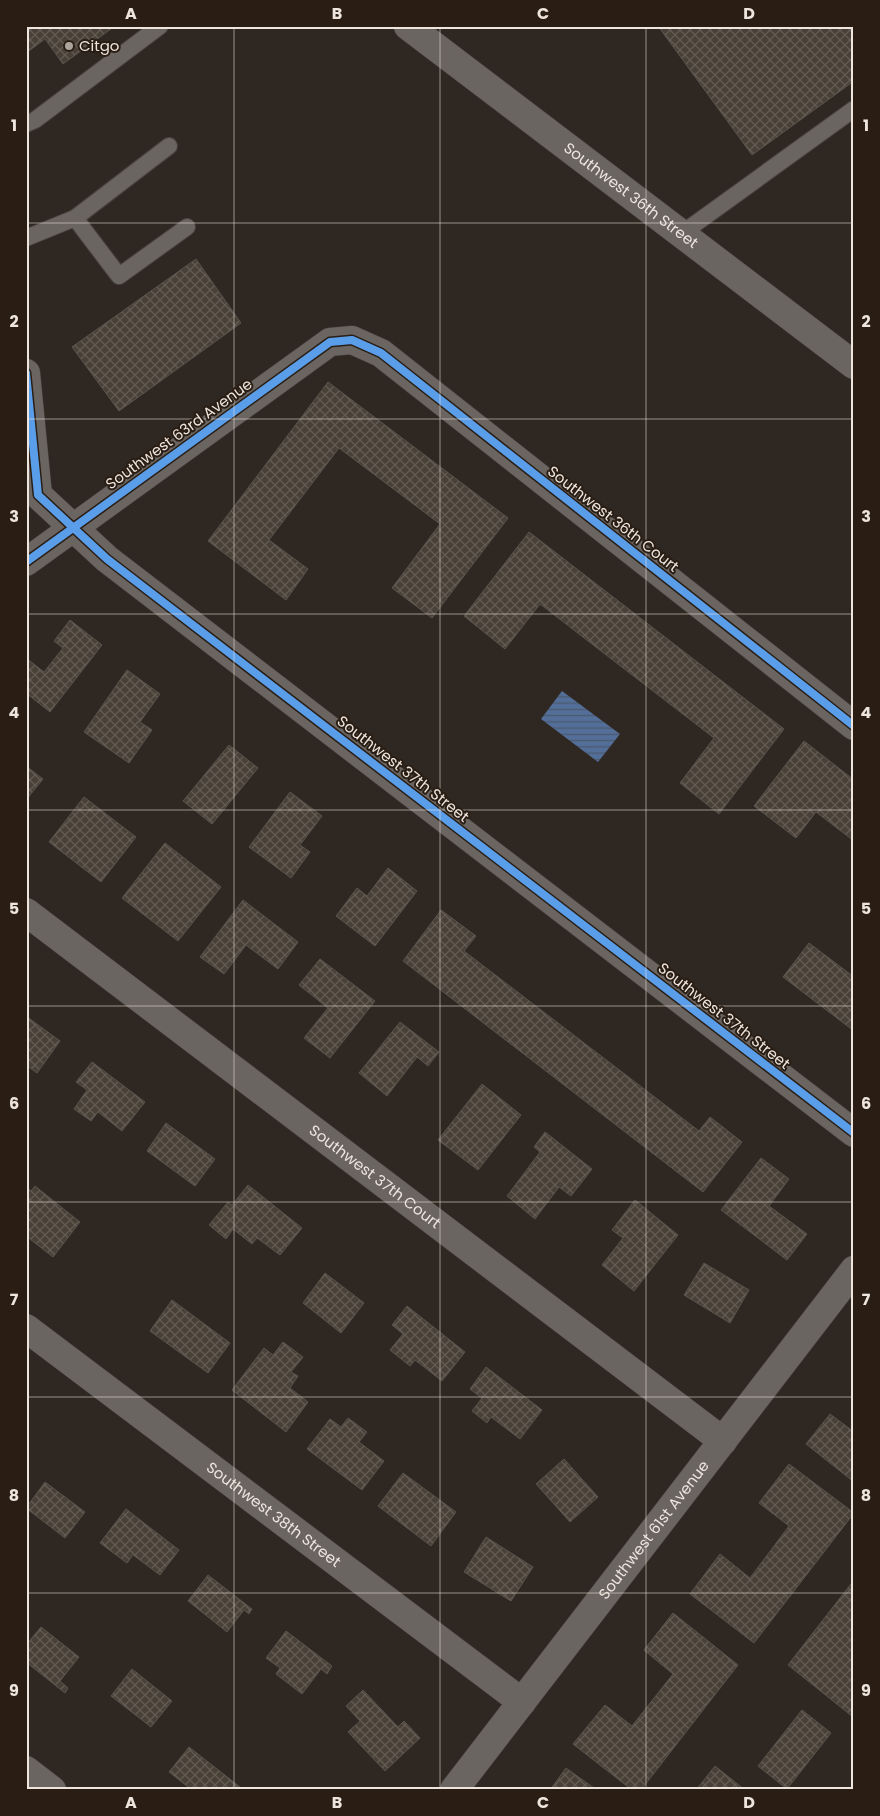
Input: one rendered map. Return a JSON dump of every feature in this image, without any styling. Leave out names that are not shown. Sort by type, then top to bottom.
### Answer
[{"type":"street","name":"Southwest 36th Street","points":[[408,26],[854,365]]},
{"type":"street","name":"Southwest 63rd Avenue","points":[[26,562],[330,342],[352,340]]},
{"type":"street","name":"Southwest 36th Court","points":[[352,340],[381,353],[854,726]]},
{"type":"street","name":"Southwest 37th Street","points":[[26,373],[38,495],[73,528],[107,559],[854,1133]]},
{"type":"street","name":"Southwest 37th Court","points":[[26,912],[723,1441]]},
{"type":"street","name":"Southwest 61st Avenue","points":[[454,1790],[854,1270]]},
{"type":"street","name":"Southwest 38th Street","points":[[26,1328],[522,1702]]},
{"type":"street","points":[[26,1770],[52,1790]]},
{"type":"lane","points":[[26,124],[35,120],[160,26]]},
{"type":"lane","points":[[681,234],[854,109]]},
{"type":"lane","points":[[26,238],[75,218],[169,146]]},
{"type":"lane","points":[[75,218],[119,276],[187,227]]},
{"type":"water","points":[[562,691],[620,734],[598,762],[541,719]]},
{"type":"building","name":"Citgo","points":[[26,26],[115,26],[63,64],[45,39],[26,53]]},
{"type":"building","points":[[658,26],[854,26],[854,81],[752,155]]},
{"type":"building","points":[[196,259],[241,323],[119,411],[72,347]]},
{"type":"building","points":[[328,382],[508,518],[432,618],[392,588],[440,524],[339,448],[269,540],[308,569],[286,600],[208,541]]},
{"type":"building","points":[[529,532],[784,729],[719,814],[680,783],[714,738],[540,604],[505,649],[464,616]]},
{"type":"building","points":[[70,620],[102,645],[50,712],[26,693],[26,658],[44,672],[63,648],[54,641]]},
{"type":"building","points":[[127,670],[160,694],[140,722],[152,730],[129,763],[84,732]]},
{"type":"building","points":[[804,741],[854,780],[854,841],[816,812],[796,838],[754,806]]},
{"type":"building","points":[[229,745],[258,768],[212,824],[183,801]]},
{"type":"building","points":[[26,766],[43,779],[26,800]]},
{"type":"building","points":[[290,792],[322,816],[300,845],[310,852],[291,878],[249,847]]},
{"type":"building","points":[[84,797],[136,837],[101,882],[49,842]]},
{"type":"building","points":[[165,843],[221,887],[178,941],[122,898]]},
{"type":"building","points":[[388,868],[417,891],[375,946],[336,916],[357,888],[367,896]]},
{"type":"building","points":[[243,900],[298,942],[278,969],[246,945],[224,974],[200,957]]},
{"type":"building","points":[[441,910],[476,936],[464,951],[699,1131],[710,1117],[742,1142],[703,1192],[403,961]]},
{"type":"building","points":[[809,943],[854,977],[854,1031],[783,977]]},
{"type":"building","points":[[320,959],[375,1001],[330,1058],[304,1038],[328,1008],[299,985]]},
{"type":"building","points":[[26,1016],[60,1041],[37,1073],[26,1065]]},
{"type":"building","points":[[400,1022],[439,1052],[428,1066],[417,1057],[387,1096],[359,1073]]},
{"type":"building","points":[[92,1062],[145,1102],[122,1131],[98,1112],[91,1121],[74,1109],[87,1090],[76,1082]]},
{"type":"building","points":[[482,1084],[521,1115],[478,1170],[438,1140]]},
{"type":"building","points":[[166,1123],[215,1159],[195,1186],[147,1151]]},
{"type":"building","points":[[545,1132],[592,1169],[571,1196],[559,1187],[535,1219],[507,1196],[540,1152],[534,1147]]},
{"type":"building","points":[[761,1158],[789,1179],[769,1206],[807,1234],[787,1260],[721,1210]]},
{"type":"building","points":[[248,1185],[302,1228],[280,1255],[257,1238],[252,1244],[233,1229],[226,1239],[209,1225],[228,1202],[232,1205]]},
{"type":"building","points":[[35,1186],[80,1222],[53,1257],[26,1236],[26,1187],[31,1191]]},
{"type":"building","points":[[635,1200],[678,1235],[634,1291],[602,1265],[623,1238],[612,1230]]},
{"type":"building","points":[[704,1263],[749,1290],[730,1323],[684,1295]]},
{"type":"building","points":[[325,1273],[364,1303],[341,1333],[303,1303]]},
{"type":"building","points":[[172,1300],[230,1343],[208,1373],[150,1331]]},
{"type":"building","points":[[407,1306],[465,1352],[442,1381],[415,1360],[410,1366],[390,1350],[403,1334],[392,1325]]},
{"type":"building","points":[[283,1342],[303,1357],[291,1372],[298,1376],[290,1388],[308,1402],[286,1432],[232,1390],[264,1348],[273,1355]]},
{"type":"building","points":[[486,1367],[542,1410],[520,1439],[491,1417],[487,1423],[472,1411],[482,1398],[470,1389]]},
{"type":"building","points":[[830,1414],[854,1432],[854,1482],[806,1444]]},
{"type":"building","points":[[348,1418],[367,1432],[359,1442],[384,1461],[362,1490],[307,1449],[330,1419],[341,1427]]},
{"type":"building","points":[[564,1459],[598,1497],[570,1522],[536,1484]]},
{"type":"building","points":[[789,1464],[854,1513],[754,1643],[690,1594],[720,1554],[750,1578],[789,1526],[759,1503]]},
{"type":"building","points":[[403,1473],[456,1512],[431,1546],[378,1506]]},
{"type":"building","points":[[45,1482],[85,1512],[65,1538],[26,1508]]},
{"type":"building","points":[[126,1509],[179,1550],[160,1575],[133,1555],[127,1563],[100,1543]]},
{"type":"building","points":[[486,1537],[533,1567],[511,1601],[464,1572]]},
{"type":"building","points":[[208,1575],[252,1609],[249,1614],[244,1610],[227,1632],[188,1601]]},
{"type":"building","points":[[854,1580],[854,1716],[853,1717],[788,1665]]},
{"type":"building","points":[[673,1613],[738,1665],[641,1790],[632,1790],[573,1744],[605,1705],[632,1726],[673,1674],[644,1650]]},
{"type":"building","points":[[41,1627],[79,1657],[60,1681],[68,1688],[65,1693],[26,1662],[26,1645]]},
{"type":"building","points":[[286,1631],[332,1666],[327,1674],[321,1669],[302,1694],[276,1674],[280,1668],[266,1658]]},
{"type":"building","points":[[132,1669],[172,1701],[151,1727],[111,1696]]},
{"type":"building","points":[[363,1690],[398,1727],[404,1721],[420,1738],[385,1771],[348,1732],[360,1721],[346,1706]]},
{"type":"building","points":[[802,1710],[831,1733],[787,1789],[758,1766]]},
{"type":"building","points":[[189,1747],[240,1787],[238,1790],[192,1790],[169,1772]]},
{"type":"building","points":[[715,1766],[745,1790],[696,1790]]},
{"type":"building","points":[[566,1768],[594,1788],[593,1790],[550,1790]]},
{"type":"cycle path","points":[[26,562],[330,342],[352,340],[381,353],[854,726]]},
{"type":"cycle path","points":[[26,373],[38,495],[107,559],[854,1133]]},
{"type":"place","name":"Citgo","points":[[69,46]]}]
